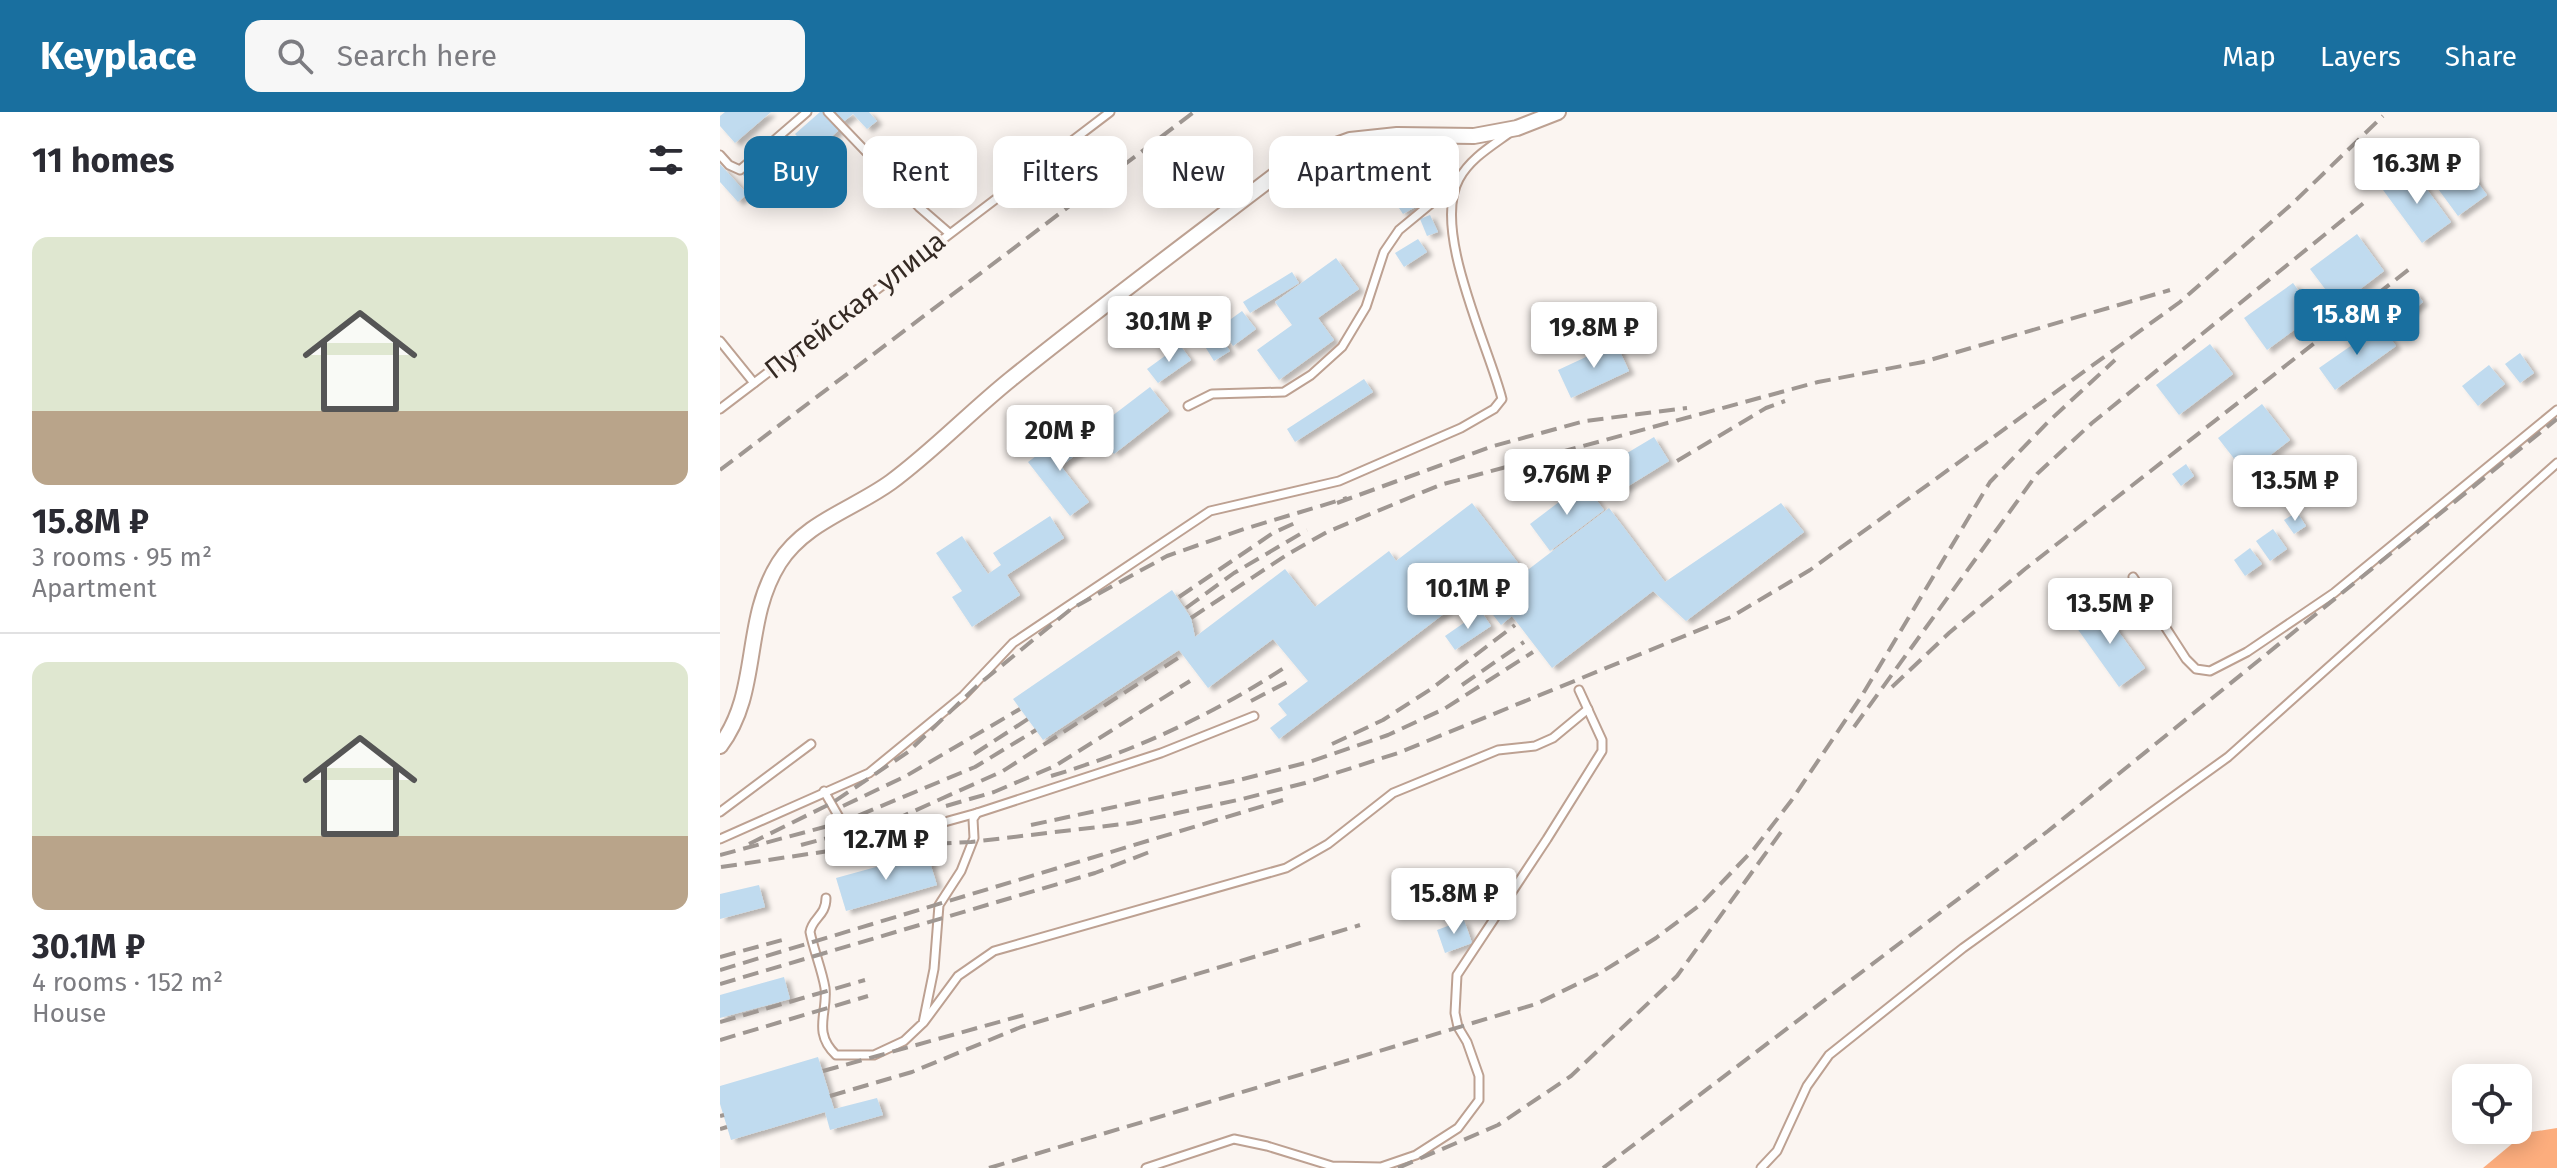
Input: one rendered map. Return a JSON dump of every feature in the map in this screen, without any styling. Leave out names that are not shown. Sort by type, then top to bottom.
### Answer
[{"type":"street","points":[[720,746],[743,706],[757,612],[779,564],[798,541],[891,482],[1009,380],[1295,160],[1350,140],[1397,135],[1474,136],[1517,128],[1558,112]]},
{"type":"lane","points":[[720,155],[729,165],[740,170],[807,112]]},
{"type":"lane","points":[[828,112],[919,207],[949,233]]},
{"type":"lane","name":"Путейская улица","points":[[720,409],[1110,112]]},
{"type":"lane","points":[[1459,179],[1473,160],[1517,128]]},
{"type":"lane","points":[[1188,406],[1212,394],[1284,392],[1311,375],[1342,347],[1366,307],[1384,252],[1399,230],[1426,208]]},
{"type":"lane","points":[[720,839],[869,773],[963,696],[1013,643],[1210,511],[1339,481],[1461,428],[1494,409],[1502,399],[1471,315],[1456,248],[1452,208]]},
{"type":"lane","name":"Путейская улица","points":[[720,341],[754,383]]},
{"type":"lane","points":[[2133,577],[2186,659],[2196,669],[2210,671],[2247,652],[2334,593],[2557,410]]},
{"type":"lane","points":[[1761,1168],[1777,1151],[1807,1086],[1829,1055],[1963,948],[2228,757],[2557,463]]},
{"type":"lane","points":[[1146,1168],[1234,1139],[1332,1166],[1381,1167],[1416,1155],[1458,1128],[1479,1100],[1479,1076],[1458,1027],[1455,1013],[1457,975],[1602,751],[1602,740],[1579,690]]},
{"type":"lane","points":[[826,898],[822,916],[811,925],[810,932],[825,991],[823,1028],[836,1055],[874,1055],[904,1041],[923,1023],[958,976],[994,951],[1286,868],[1328,844],[1393,793],[1498,750],[1535,746],[1553,738],[1588,709]]},
{"type":"lane","points":[[824,791],[848,833],[883,839],[977,813],[1161,753],[1254,716]]},
{"type":"lane","points":[[720,812],[811,744]]},
{"type":"lane","points":[[923,1023],[934,969],[939,905],[969,855],[974,838],[973,819],[977,813]]},
{"type":"shaded area","points":[[2557,1128],[2557,1168],[2483,1168],[2512,1144],[2532,1144],[2532,1132]]},
{"type":"building","points":[[725,112],[771,112],[735,143],[720,126],[720,116]]},
{"type":"building","points":[[820,112],[839,130],[832,136],[795,134]]},
{"type":"building","points":[[830,112],[869,112],[877,121],[867,129],[853,114],[841,124]]},
{"type":"building","points":[[2448,142],[2487,195],[2458,216],[2419,163]]},
{"type":"building","points":[[720,164],[744,191],[744,197],[738,202],[720,182]]},
{"type":"building","points":[[2412,169],[2451,222],[2422,243],[2383,190]]},
{"type":"building","points":[[1399,208],[1414,208],[1403,214]]},
{"type":"building","points":[[1430,215],[1438,232],[1427,236],[1420,219]]},
{"type":"building","points":[[2357,234],[2384,271],[2338,306],[2310,269]]},
{"type":"building","points":[[1418,239],[1427,252],[1404,267],[1395,253]]},
{"type":"building","points":[[1336,258],[1359,289],[1318,318],[1334,340],[1279,380],[1257,350],[1292,325],[1275,302]]},
{"type":"building","points":[[1292,272],[1299,283],[1250,313],[1243,302]]},
{"type":"building","points":[[2293,283],[2316,314],[2267,350],[2244,318]]},
{"type":"building","points":[[2416,292],[2423,302],[2407,315],[2399,305]]},
{"type":"building","points":[[1242,311],[1256,329],[1233,346],[1220,327]]},
{"type":"building","points":[[2381,325],[2396,346],[2335,390],[2319,368]]},
{"type":"building","points":[[1216,330],[1230,351],[1214,361],[1201,340]]},
{"type":"building","points":[[1616,343],[1629,371],[1571,398],[1558,370]]},
{"type":"building","points":[[2210,344],[2233,374],[2179,415],[2156,385]]},
{"type":"building","points":[[1180,345],[1191,360],[1158,383],[1147,369]]},
{"type":"building","points":[[2520,353],[2534,373],[2520,383],[2505,364]]},
{"type":"building","points":[[2489,365],[2505,384],[2478,406],[2462,386]]},
{"type":"building","points":[[1364,379],[1373,392],[1295,442],[1287,429]]},
{"type":"building","points":[[1150,387],[1169,411],[1114,454],[1095,429]]},
{"type":"building","points":[[2262,404],[2290,440],[2246,474],[2218,438]]},
{"type":"building","points":[[1067,433],[1081,451],[1061,466],[1089,502],[1070,516],[1028,462]]},
{"type":"building","points":[[1654,437],[1669,461],[1622,490],[1607,465]]},
{"type":"building","points":[[2186,464],[2194,476],[2181,486],[2172,474]]},
{"type":"building","points":[[1584,483],[1604,510],[1550,551],[1530,524]]},
{"type":"building","points":[[1472,503],[1525,572],[1609,508],[1665,582],[1781,503],[1804,532],[1686,621],[1653,591],[1552,668],[1512,616],[1501,625],[1474,591],[1279,739],[1270,728],[1287,715],[1278,704],[1308,681],[1273,639],[1208,688],[1179,650],[1043,740],[1013,699],[1172,590],[1191,618],[1195,637],[1285,569],[1315,607],[1389,551],[1396,561]]},
{"type":"building","points":[[2297,512],[2306,526],[2294,534],[2284,520]]},
{"type":"building","points":[[1050,516],[1064,538],[1007,575],[1020,595],[972,627],[952,597],[962,591],[936,553],[962,536],[988,574],[1001,565],[993,553]]},
{"type":"building","points":[[2273,529],[2287,549],[2270,561],[2256,541]]},
{"type":"building","points":[[2250,548],[2262,564],[2245,576],[2234,560]]},
{"type":"building","points":[[2100,606],[2145,668],[2119,687],[2074,624]]},
{"type":"building","points":[[1481,611],[1491,626],[1455,650],[1445,636]]},
{"type":"building","points":[[927,853],[937,885],[846,911],[836,878]]},
{"type":"building","points":[[759,885],[765,907],[720,919],[720,894]]},
{"type":"building","points":[[1464,920],[1472,943],[1445,953],[1437,930]]},
{"type":"building","points":[[784,977],[790,999],[720,1018],[720,995]]},
{"type":"building","points":[[818,1057],[834,1109],[877,1098],[883,1115],[830,1130],[825,1112],[731,1140],[720,1104],[720,1086]]},
{"type":"railway","points":[[720,470],[1194,112]]},
{"type":"railway","points":[[721,867],[849,848],[971,842],[1132,823],[1242,799],[1305,783],[1398,753],[1731,617],[1810,570],[2180,302],[2293,203],[2383,116]]},
{"type":"railway","points":[[1854,727],[2037,474],[2092,423],[2365,202]]},
{"type":"railway","points":[[1892,687],[1949,633],[2025,569],[2412,267]]},
{"type":"railway","points":[[1191,618],[1327,532],[1440,485],[1818,382],[1923,362],[2170,290]]},
{"type":"railway","points":[[989,1168],[1536,1004],[1600,973],[1656,938],[1700,905],[1754,849],[1791,801],[1861,697],[1990,482],[2048,422],[2115,360]]},
{"type":"railway","points":[[1677,461],[1766,408],[1785,401]]},
{"type":"railway","points":[[1337,503],[1490,447],[1585,421],[1687,408]]},
{"type":"railway","points":[[1603,1168],[2048,831],[2557,419]]},
{"type":"railway","points":[[749,844],[832,803],[908,752],[978,685],[1071,609],[1167,556],[1347,498]]},
{"type":"railway","points":[[1179,597],[1273,533],[1297,522]]},
{"type":"railway","points":[[1186,608],[1234,573],[1307,530]]},
{"type":"railway","points":[[1332,744],[1383,720],[1431,689],[1515,625]]},
{"type":"railway","points":[[1462,685],[1524,642]]},
{"type":"railway","points":[[1031,825],[1239,780],[1309,762],[1388,735],[1444,709],[1533,652]]},
{"type":"railway","points":[[801,845],[892,821],[1003,771],[1178,658]]},
{"type":"railway","points":[[1051,776],[1173,730],[1287,666]]},
{"type":"railway","points":[[1251,701],[1293,679]]},
{"type":"railway","points":[[946,806],[994,792],[1055,766],[1190,681]]},
{"type":"railway","points":[[843,806],[906,776],[1020,709]]},
{"type":"railway","points":[[974,754],[1028,719]]},
{"type":"railway","points":[[720,855],[843,822],[975,767],[1036,730]]},
{"type":"railway","points":[[720,970],[1283,800]]},
{"type":"railway","points":[[1398,1168],[1498,1125],[1571,1076],[1677,976],[1781,832]]},
{"type":"railway","points":[[720,984],[1095,873],[1152,851]]},
{"type":"railway","points":[[830,1096],[912,1072],[1021,1027],[1360,925]]},
{"type":"railway","points":[[720,957],[786,939]]},
{"type":"railway","points":[[720,1022],[865,980]]},
{"type":"railway","points":[[720,1040],[868,996]]},
{"type":"railway","points":[[823,1071],[1031,1013]]},
{"type":"railway","points":[[720,1116],[724,1115]]},
{"type":"railway","points":[[720,1129],[727,1127]]}]
